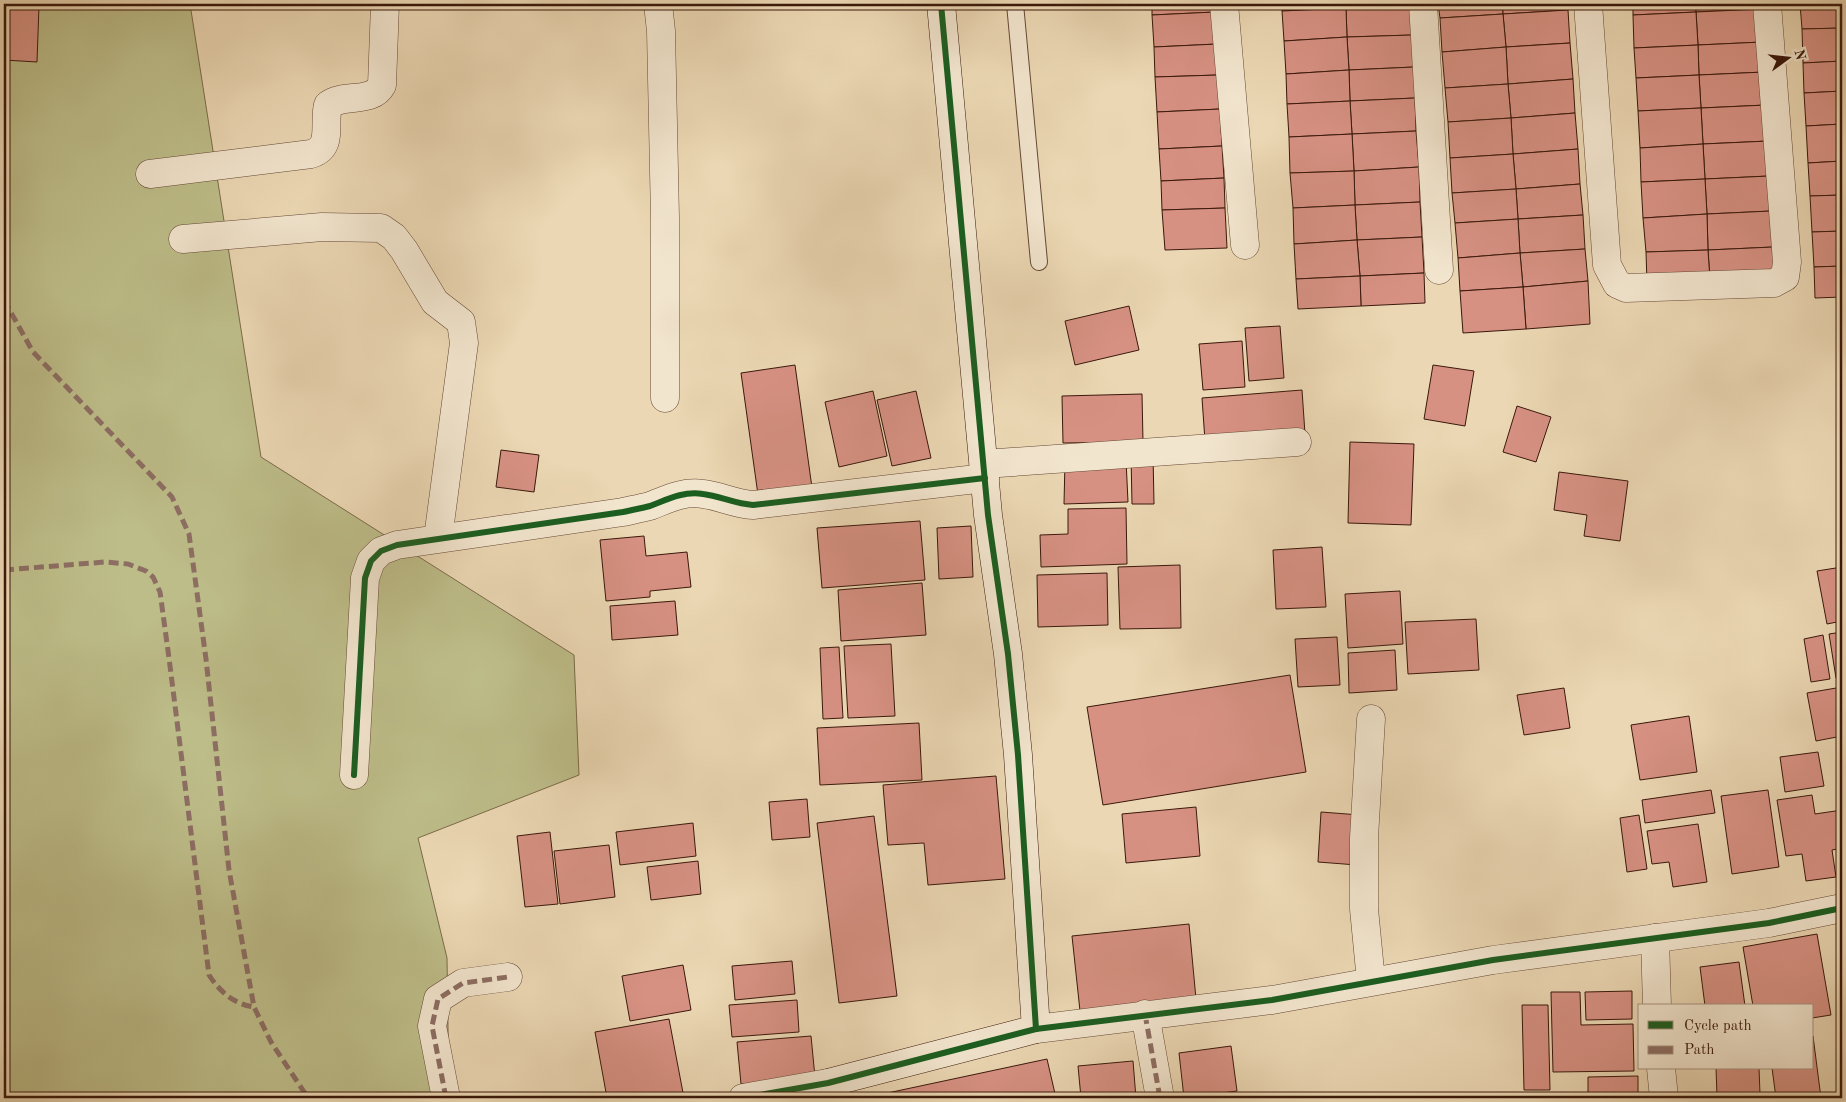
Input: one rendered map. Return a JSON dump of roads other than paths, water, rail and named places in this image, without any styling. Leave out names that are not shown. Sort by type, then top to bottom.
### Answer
[{"type":"street","points":[[150,174],[311,154],[321,151],[325,146],[328,105],[341,99],[372,95],[379,91],[382,85],[385,4]]},
{"type":"street","points":[[658,4],[661,30],[665,218],[665,398]]},
{"type":"street","points":[[941,4],[989,524],[1008,654],[1018,755],[1036,1029]]},
{"type":"street","points":[[1224,4],[1245,245]]},
{"type":"street","points":[[1423,4],[1439,270]]},
{"type":"street","points":[[1588,4],[1607,265],[1617,284],[1626,288],[1774,283],[1785,277],[1787,262],[1767,4]]},
{"type":"street","points":[[183,239],[322,227],[366,226],[381,228],[394,237],[435,302],[441,309],[456,317],[464,331],[456,408],[438,538]]},
{"type":"street","points":[[354,774],[365,578],[371,561],[381,551],[396,545],[623,512],[649,506],[673,496],[689,493],[704,494],[738,504],[753,505],[984,471],[1297,442]]},
{"type":"street","points":[[1371,719],[1364,838],[1364,909],[1371,982]]},
{"type":"street","points":[[744,1098],[828,1090],[1036,1029],[1145,1014],[1272,1000],[1493,960],[1769,923],[1842,908]]},
{"type":"street","points":[[1655,938],[1657,1004]]},
{"type":"street","points":[[446,1098],[432,1026],[438,999],[463,983],[508,978]]},
{"type":"street","points":[[1145,1014],[1160,1098]]},
{"type":"street","points":[[1661,1070],[1664,1098]]},
{"type":"lane","points":[[1016,4],[1039,262]]}]
